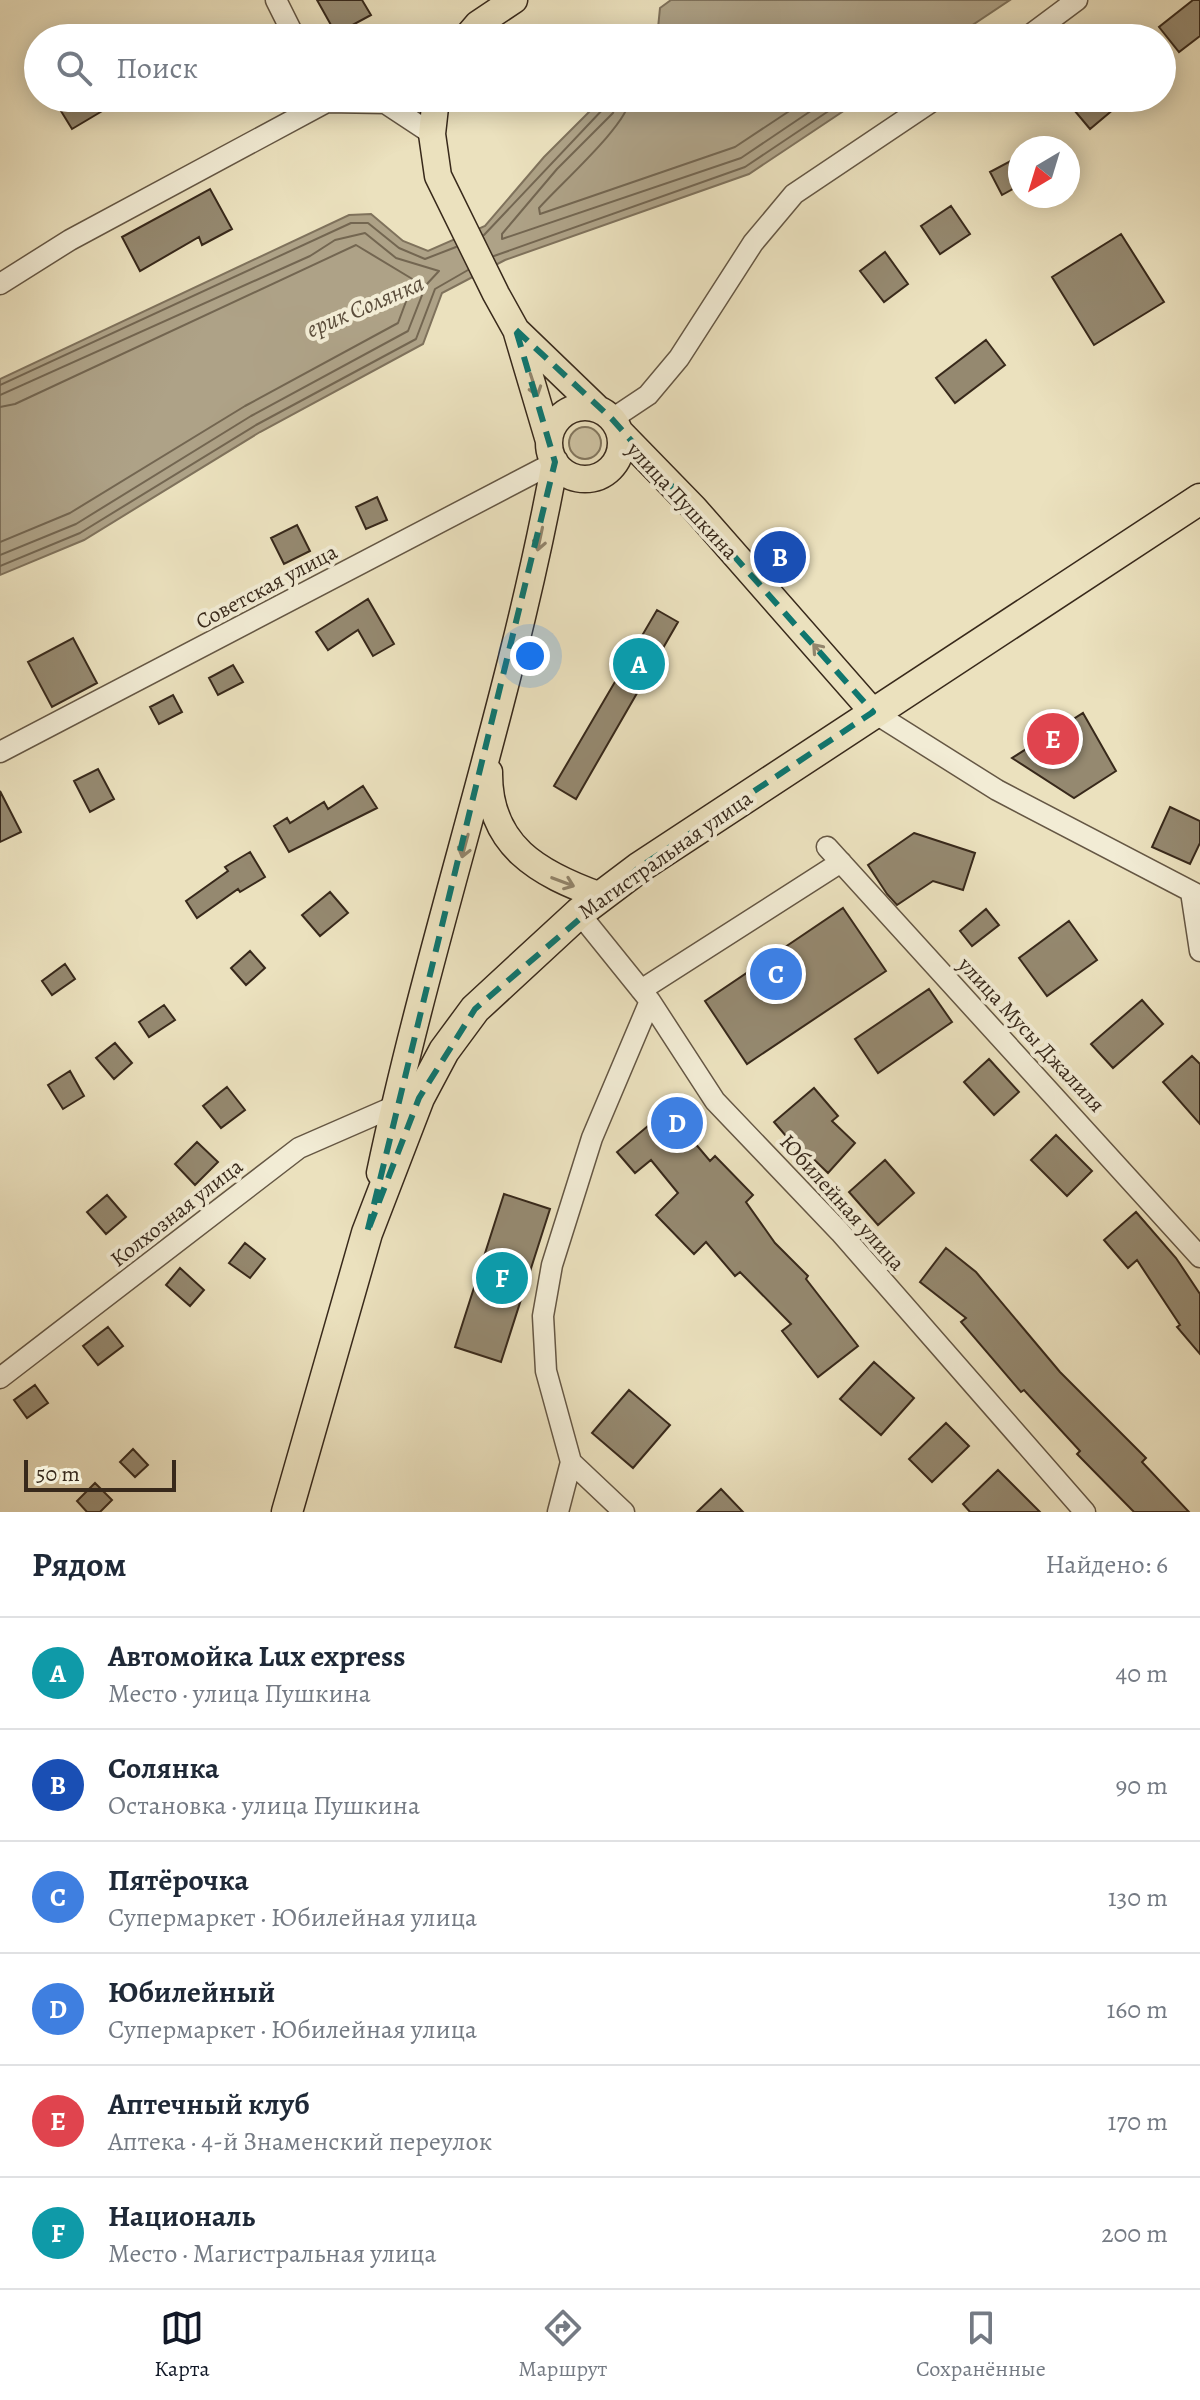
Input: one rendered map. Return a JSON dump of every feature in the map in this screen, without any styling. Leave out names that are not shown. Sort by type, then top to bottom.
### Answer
[{"type":"highway","name":"Магистральная улица","points":[[287,1512],[367,1233],[419,1098],[444,1051],[475,1009],[590,905],[873,712],[1200,499]]},
{"type":"main road","points":[[481,24],[514,0]]},
{"type":"main road","name":"улица Пушкина","points":[[434,112],[432,134],[438,176],[516,330],[610,420],[694,508],[873,712]]},
{"type":"main road","points":[[367,1233],[393,1107],[530,585],[552,452],[557,420],[576,408],[610,420],[617,459],[596,477],[569,475],[552,452],[516,330]]},
{"type":"main road","points":[[494,725],[489,775],[493,808],[508,840],[551,878],[590,905]]},
{"type":"street","points":[[276,0],[288,24]]},
{"type":"street","points":[[1045,24],[1077,0]]},
{"type":"street","points":[[0,284],[70,240],[305,112]]},
{"type":"street","points":[[399,112],[432,134]]},
{"type":"street","points":[[610,420],[646,397],[659,383],[753,243],[794,194],[916,112]]},
{"type":"street","name":"Советская улица","points":[[0,752],[552,452]]},
{"type":"street","points":[[873,712],[997,790],[1196,894],[1200,951]]},
{"type":"street","name":"улица Мусы Джалиля","points":[[827,847],[1200,1257]]},
{"type":"street","points":[[558,1512],[571,1462],[546,1371],[543,1316],[552,1265],[592,1138],[645,996],[841,862]]},
{"type":"street","name":"Юбилейная улица","points":[[590,905],[645,996],[715,1101],[840,1232],[1085,1512]]},
{"type":"street","name":"Колхозная улица","points":[[0,1378],[299,1148],[345,1125],[393,1107]]},
{"type":"street","points":[[571,1462],[624,1512]]},
{"type":"highlighted area","points":[[516,330],[612,419],[873,712],[640,867],[475,1009],[419,1098],[367,1233],[555,462]]},
{"type":"shaded area","points":[[585,427],[596,432],[601,443],[596,454],[585,459],[574,454],[569,443],[574,432]]},
{"type":"water","points":[[671,0],[1010,0],[974,24],[658,24],[660,8]]},
{"type":"water","name":"ерик Солянка","points":[[589,112],[842,112],[749,174],[505,260],[442,293],[423,344],[260,432],[84,540],[0,575],[0,379],[349,215],[371,214],[403,241],[428,251],[485,226],[544,157]]},
{"type":"building","points":[[317,0],[362,0],[371,15],[354,24],[330,24]]},
{"type":"building","points":[[1193,0],[1200,0],[1200,36],[1179,52],[1176,48],[1176,24],[1163,24]]},
{"type":"building","points":[[62,112],[101,112],[72,129]]},
{"type":"building","points":[[1076,112],[1110,112],[1090,129]]},
{"type":"building","points":[[1008,162],[1008,192],[1002,195],[990,172]]},
{"type":"building","points":[[210,189],[232,229],[202,245],[199,237],[140,271],[122,237]]},
{"type":"building","points":[[951,206],[970,234],[940,254],[921,226]]},
{"type":"building","points":[[1121,234],[1164,302],[1094,345],[1052,277]]},
{"type":"building","points":[[885,252],[908,284],[884,302],[860,271]]},
{"type":"building","points":[[986,340],[1005,365],[955,403],[936,378]]},
{"type":"building","points":[[377,497],[387,520],[366,529],[356,507]]},
{"type":"building","points":[[297,525],[310,551],[284,564],[271,538]]},
{"type":"building","points":[[368,599],[394,644],[373,656],[358,630],[328,650],[316,632]]},
{"type":"building","points":[[657,610],[678,622],[576,799],[554,786]]},
{"type":"building","points":[[73,638],[97,683],[52,707],[28,662]]},
{"type":"building","points":[[233,665],[243,682],[218,695],[209,678]]},
{"type":"building","points":[[173,695],[182,712],[159,724],[150,707]]},
{"type":"building","points":[[1083,713],[1116,771],[1074,798],[1012,758]]},
{"type":"building","points":[[98,769],[114,799],[90,812],[74,781]]},
{"type":"building","points":[[363,786],[377,808],[289,852],[274,826],[287,818],[290,823],[324,802],[328,809]]},
{"type":"building","points":[[0,791],[21,832],[0,842]]},
{"type":"building","points":[[1170,807],[1200,821],[1200,843],[1190,864],[1152,847]]},
{"type":"building","points":[[914,833],[975,853],[963,890],[933,881],[897,905],[887,894],[868,865]]},
{"type":"building","points":[[250,852],[265,877],[240,892],[238,889],[197,918],[186,901],[228,871],[225,867]]},
{"type":"building","points":[[330,892],[348,913],[320,936],[302,915]]},
{"type":"building","points":[[843,908],[886,971],[747,1064],[705,1001]]},
{"type":"building","points":[[986,909],[999,925],[972,946],[960,931]]},
{"type":"building","points":[[1069,921],[1097,960],[1047,996],[1019,958]]},
{"type":"building","points":[[250,951],[265,968],[246,985],[231,968]]},
{"type":"building","points":[[65,964],[75,979],[52,995],[42,981]]},
{"type":"building","points":[[929,989],[952,1022],[878,1073],[855,1039]]},
{"type":"building","points":[[1142,1000],[1163,1024],[1113,1068],[1091,1044]]},
{"type":"building","points":[[164,1005],[175,1020],[149,1037],[139,1022]]},
{"type":"building","points":[[115,1043],[132,1063],[114,1079],[96,1058]]},
{"type":"building","points":[[1192,1056],[1200,1064],[1200,1124],[1163,1082]]},
{"type":"building","points":[[989,1059],[1019,1092],[994,1115],[964,1082]]},
{"type":"building","points":[[70,1071],[84,1096],[63,1109],[48,1085]]},
{"type":"building","points":[[227,1087],[245,1110],[221,1128],[203,1106]]},
{"type":"building","points":[[814,1088],[838,1116],[832,1121],[855,1143],[828,1173],[801,1147],[798,1150],[774,1122]]},
{"type":"building","points":[[667,1110],[710,1161],[715,1156],[753,1195],[746,1202],[775,1243],[808,1276],[806,1279],[858,1346],[818,1377],[782,1331],[791,1324],[740,1272],[735,1276],[706,1242],[694,1254],[656,1215],[678,1193],[651,1160],[635,1173],[617,1152]]},
{"type":"building","points":[[1056,1135],[1092,1171],[1067,1196],[1031,1160]]},
{"type":"building","points":[[197,1142],[218,1162],[195,1185],[175,1164]]},
{"type":"building","points":[[885,1160],[914,1193],[878,1225],[849,1192]]},
{"type":"building","points":[[504,1194],[550,1209],[501,1362],[455,1347]]},
{"type":"building","points":[[107,1195],[126,1217],[106,1234],[87,1212]]},
{"type":"building","points":[[1136,1212],[1176,1258],[1200,1294],[1200,1354],[1177,1327],[1180,1325],[1137,1260],[1128,1268],[1104,1240]]},
{"type":"building","points":[[245,1243],[265,1259],[250,1278],[229,1263]]},
{"type":"building","points":[[946,1248],[976,1272],[1060,1372],[1146,1458],[1142,1462],[1189,1512],[1134,1512],[1077,1454],[1080,1451],[1024,1390],[1021,1392],[961,1322],[966,1318],[920,1282]]},
{"type":"building","points":[[180,1268],[204,1290],[190,1306],[166,1285]]},
{"type":"building","points":[[108,1327],[123,1346],[98,1365],[83,1346]]},
{"type":"building","points":[[874,1362],[914,1398],[881,1435],[840,1399]]},
{"type":"building","points":[[35,1385],[48,1403],[27,1418],[14,1400]]},
{"type":"building","points":[[629,1390],[670,1425],[633,1468],[592,1433]]},
{"type":"building","points":[[946,1423],[969,1446],[932,1482],[909,1459]]},
{"type":"building","points":[[133,1449],[148,1465],[135,1477],[120,1462]]},
{"type":"building","points":[[998,1470],[1040,1512],[970,1512],[963,1504]]},
{"type":"building","points":[[95,1483],[112,1500],[100,1512],[87,1512],[77,1501]]},
{"type":"building","points":[[721,1489],[743,1512],[697,1512]]},
{"type":"place","name":"Солянка","points":[[780,557]]},
{"type":"place","name":"Автомойка Lux express","points":[[639,664]]},
{"type":"place","name":"Аптечный клуб","points":[[1053,739]]},
{"type":"place","name":"Пятёрочка","points":[[776,974]]},
{"type":"place","name":"Юбилейный","points":[[677,1123]]},
{"type":"place","name":"Националь","points":[[502,1278]]}]
